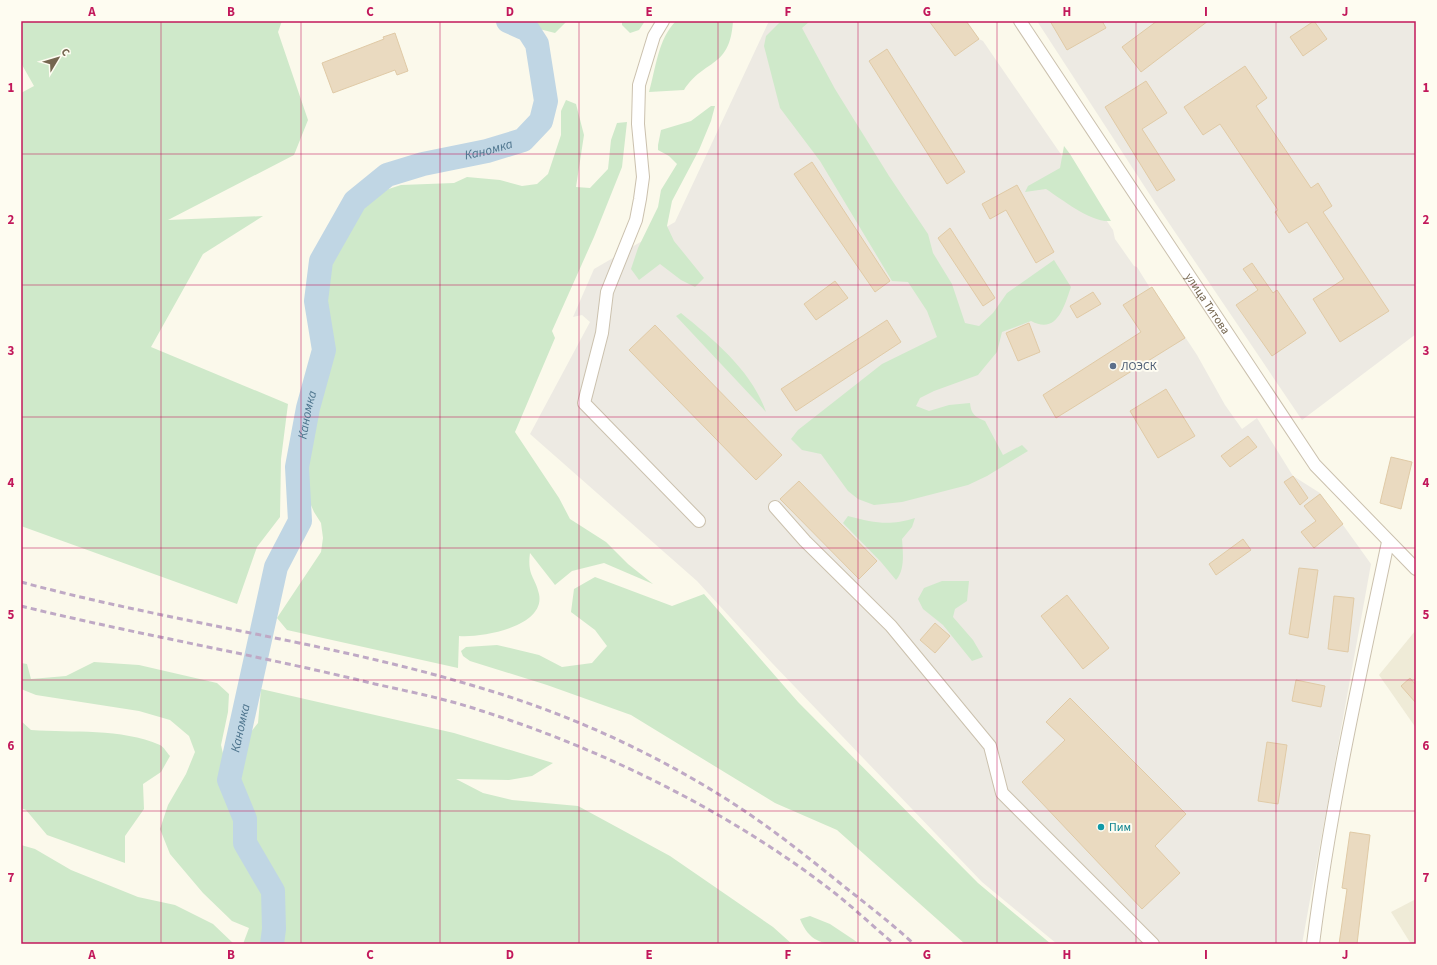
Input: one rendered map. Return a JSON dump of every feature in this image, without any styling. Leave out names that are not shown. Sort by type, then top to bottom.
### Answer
[{"type":"street","points":[[663,21],[654,36],[640,85],[638,124],[643,177],[636,220],[607,292],[602,333],[584,403],[699,521]]},
{"type":"street","name":"улица Титова","points":[[1020,21],[1315,465],[1388,542],[1416,569]]},
{"type":"street","points":[[775,507],[805,541],[891,626],[990,746],[1002,793],[1154,944]]},
{"type":"street","points":[[1313,944],[1324,856],[1348,728],[1388,542]]},
{"type":"shaded area","points":[[769,21],[967,21],[979,39],[983,41],[1113,230],[1115,239],[1134,266],[1137,267],[1150,288],[1152,287],[1197,355],[1225,405],[1242,429],[1257,418],[1293,476],[1320,493],[1371,564],[1302,944],[1057,944],[982,882],[772,663],[697,581],[530,434],[590,322],[582,315],[573,317],[594,269],[675,222]]},
{"type":"shaded area","points":[[1037,21],[1416,21],[1416,334],[1302,420],[1154,201]]},
{"type":"shaded area","points":[[1416,630],[1416,728],[1379,675]]},
{"type":"shaded area","points":[[1416,899],[1416,944],[1411,944],[1391,912]]},
{"type":"green space","points":[[21,21],[282,21],[278,32],[308,120],[294,155],[168,220],[263,216],[203,254],[151,347],[288,404],[281,459],[280,517],[257,547],[237,604],[21,526],[21,93],[34,86],[21,63]]},
{"type":"green space","points":[[514,21],[567,21],[555,33],[516,23]]},
{"type":"green space","points":[[622,21],[645,21],[639,30],[630,33],[622,25]]},
{"type":"green space","points":[[676,21],[733,21],[731,36],[727,48],[715,62],[700,72],[684,90],[649,92],[661,45],[670,28]]},
{"type":"green space","points":[[781,21],[810,21],[802,28],[835,89],[889,176],[928,234],[933,253],[952,284],[965,323],[979,326],[993,313],[1007,293],[1054,260],[1071,287],[1062,310],[1053,322],[1040,324],[1031,321],[1002,332],[997,352],[978,375],[934,391],[920,398],[916,406],[929,411],[949,405],[970,403],[971,410],[974,415],[985,421],[1003,455],[1022,445],[1028,451],[987,476],[968,485],[902,502],[874,505],[858,499],[848,491],[821,454],[802,450],[791,439],[798,430],[882,364],[937,337],[927,311],[908,282],[892,281],[820,161],[780,108],[764,46],[766,36]]},
{"type":"green space","points":[[566,100],[576,104],[584,135],[576,187],[590,188],[608,169],[611,140],[617,123],[627,122],[622,167],[594,237],[552,331],[555,338],[515,432],[559,498],[570,519],[606,542],[628,564],[653,584],[604,563],[572,571],[555,585],[530,553],[530,571],[539,594],[538,605],[533,615],[510,628],[496,632],[482,635],[459,636],[458,668],[287,630],[277,618],[321,552],[323,538],[321,523],[314,512],[303,487],[302,458],[329,343],[328,332],[318,296],[333,248],[349,219],[373,194],[401,185],[454,183],[467,177],[500,180],[522,186],[537,184],[548,174],[561,135],[561,111]]},
{"type":"green space","points":[[711,106],[715,106],[711,121],[699,150],[672,201],[667,226],[674,241],[704,278],[695,287],[681,280],[660,264],[639,280],[631,269],[638,248],[658,207],[661,190],[677,164],[669,156],[658,150],[661,130],[691,121]]},
{"type":"green space","points":[[1064,146],[1111,221],[1103,221],[1086,215],[1046,189],[1025,192],[1028,186],[1060,168]]},
{"type":"green space","points":[[681,313],[731,357],[742,370],[760,397],[766,412],[676,316]]},
{"type":"green space","points":[[848,516],[882,523],[897,522],[915,518],[912,527],[902,539],[902,566],[896,580],[881,562],[843,523]]},
{"type":"green space","points":[[595,577],[672,606],[704,594],[798,702],[978,883],[1051,944],[965,944],[837,830],[775,803],[631,715],[547,685],[470,661],[463,656],[461,651],[466,647],[497,645],[539,655],[562,667],[592,663],[607,646],[595,630],[571,612],[574,589]]},
{"type":"green space","points":[[942,581],[969,581],[967,601],[955,609],[953,617],[973,640],[983,657],[972,661],[943,625],[923,609],[918,599],[924,588]]},
{"type":"green space","points":[[94,662],[139,665],[217,683],[229,694],[228,712],[221,745],[229,779],[247,737],[258,723],[261,689],[454,733],[553,763],[532,776],[509,780],[456,779],[483,793],[512,800],[578,806],[670,856],[773,927],[792,944],[243,944],[249,928],[232,921],[203,893],[170,854],[160,829],[168,805],[186,774],[195,752],[189,736],[170,720],[139,711],[36,695],[21,689],[21,663],[27,664],[31,679],[66,676]]},
{"type":"green space","points":[[21,721],[31,730],[97,732],[129,736],[160,745],[170,756],[161,772],[143,784],[144,809],[125,836],[125,863],[47,835],[26,810],[21,808]]},
{"type":"green space","points":[[21,845],[35,849],[71,870],[138,897],[175,905],[213,924],[234,944],[21,944]]},
{"type":"green space","points":[[810,916],[830,924],[860,944],[832,944],[817,940],[810,936],[800,919]]},
{"type":"building","points":[[929,21],[966,21],[979,39],[955,56]]},
{"type":"building","points":[[1050,21],[1102,21],[1106,28],[1067,50]]},
{"type":"building","points":[[1157,21],[1208,21],[1141,72],[1122,47]]},
{"type":"building","points":[[1314,21],[1327,39],[1303,56],[1290,37]]},
{"type":"building","points":[[395,33],[408,71],[397,75],[395,70],[333,93],[322,63],[384,39],[383,37]]},
{"type":"building","points":[[887,49],[965,172],[947,184],[869,61]]},
{"type":"building","points":[[1245,66],[1267,98],[1256,106],[1311,188],[1318,183],[1332,206],[1323,212],[1389,311],[1340,342],[1313,299],[1344,279],[1307,222],[1289,233],[1275,212],[1278,210],[1220,124],[1203,135],[1184,107]]},
{"type":"building","points":[[1146,81],[1167,113],[1142,129],[1175,180],[1157,191],[1105,107]]},
{"type":"building","points":[[812,162],[890,281],[875,292],[794,174]]},
{"type":"building","points":[[1017,185],[1054,252],[1036,263],[1006,210],[990,219],[982,204]]},
{"type":"building","points":[[950,228],[995,298],[983,306],[938,238]]},
{"type":"building","points":[[1252,263],[1273,293],[1277,290],[1306,333],[1272,356],[1236,305],[1258,290],[1243,269]]},
{"type":"building","points":[[835,281],[848,298],[816,320],[804,304]]},
{"type":"building","name":"ЛОЭСК","points":[[1152,287],[1185,338],[1056,418],[1043,395],[1141,332],[1123,305]]},
{"type":"building","points":[[1093,292],[1101,304],[1077,318],[1070,306]]},
{"type":"building","points":[[887,320],[901,342],[796,411],[781,389]]},
{"type":"building","points":[[1029,323],[1040,352],[1018,361],[1006,333]]},
{"type":"building","points":[[655,325],[782,455],[756,480],[629,350]]},
{"type":"building","points":[[1166,389],[1195,436],[1158,458],[1130,411]]},
{"type":"building","points":[[1248,436],[1257,447],[1230,467],[1221,456]]},
{"type":"building","points":[[1391,457],[1412,462],[1401,509],[1380,503]]},
{"type":"building","points":[[1293,476],[1308,498],[1300,505],[1284,482]]},
{"type":"building","points":[[799,481],[877,561],[859,579],[780,499]]},
{"type":"building","points":[[1320,494],[1343,524],[1314,548],[1301,532],[1316,521],[1304,506]]},
{"type":"building","points":[[1243,539],[1251,550],[1216,575],[1209,564]]},
{"type":"building","points":[[1299,568],[1318,570],[1308,638],[1289,634]]},
{"type":"building","points":[[1067,595],[1109,648],[1083,669],[1041,616]]},
{"type":"building","points":[[1334,596],[1354,598],[1348,652],[1328,649]]},
{"type":"building","points":[[935,623],[950,636],[935,653],[920,640]]},
{"type":"building","points":[[1410,678],[1416,685],[1416,703],[1401,686]]},
{"type":"building","points":[[1296,680],[1325,686],[1321,707],[1292,701]]},
{"type":"building","points":[[1070,698],[1186,814],[1155,846],[1180,873],[1142,909],[1022,782],[1065,740],[1046,722]]},
{"type":"building","points":[[1267,742],[1287,745],[1278,804],[1258,801]]},
{"type":"building","points":[[1350,832],[1370,835],[1357,944],[1339,944],[1347,889],[1342,888]]},
{"type":"waterway","name":"Каномка","points":[[272,944],[274,929],[273,891],[245,843],[245,819],[229,780],[276,567],[300,521],[297,467],[308,408],[324,350],[316,301],[321,261],[355,201],[387,175],[423,164],[487,151],[523,140],[541,121],[546,101],[537,44],[528,30],[508,21]]},
{"type":"railway","points":[[21,582],[136,609],[309,645],[424,672],[517,699],[587,726],[655,758],[688,776],[752,816],[811,860],[914,944]]},
{"type":"railway","points":[[21,606],[429,696],[469,707],[575,745],[667,787],[712,811],[755,837],[797,865],[836,894],[894,944]]},
{"type":"place","name":"ЛОЭСК","points":[[1113,366]]},
{"type":"place","name":"Пим","points":[[1101,827]]}]
